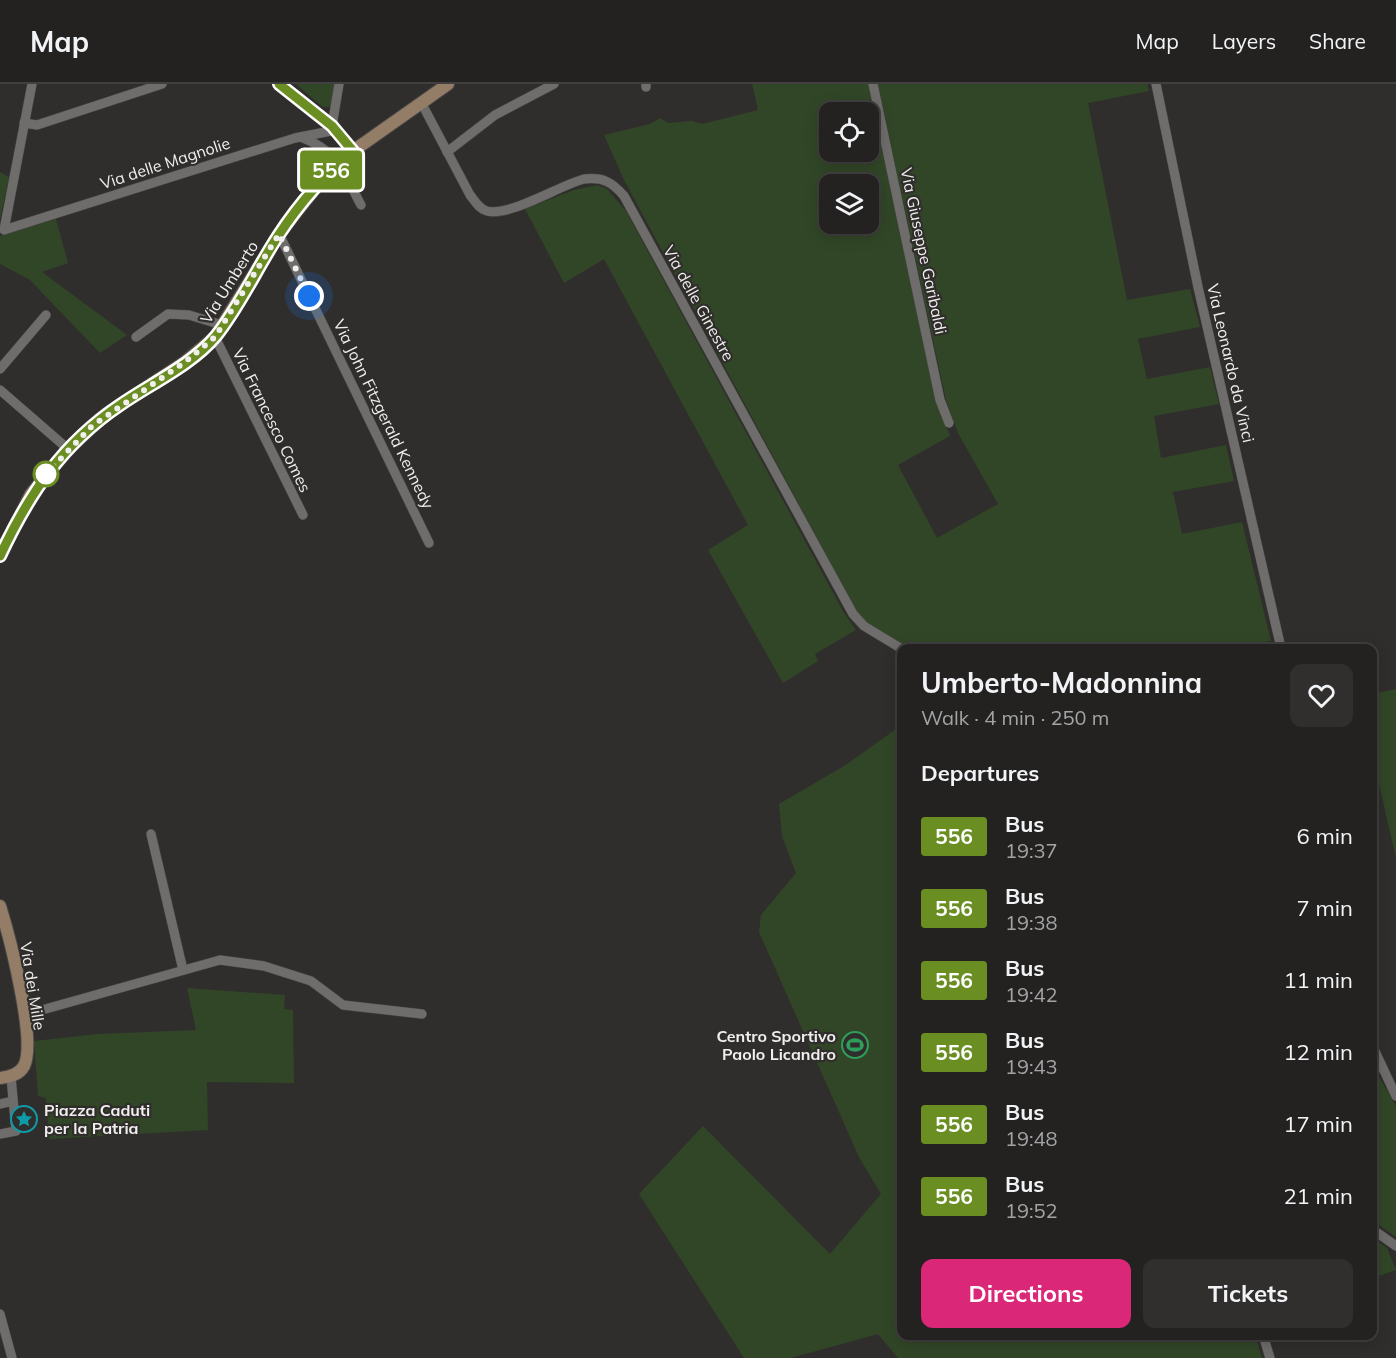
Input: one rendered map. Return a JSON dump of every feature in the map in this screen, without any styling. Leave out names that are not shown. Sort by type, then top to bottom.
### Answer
[{"type":"main road","name":"Via Umberto","points":[[0,556],[31,494],[68,449],[106,414],[185,362],[215,337],[279,234],[310,193],[353,151],[448,84]]},
{"type":"main road","name":"Via dei Mille","points":[[0,906],[17,969],[27,1056],[10,1075]]},
{"type":"street","points":[[32,84],[24,123],[37,125],[162,84]]},
{"type":"street","points":[[279,84],[334,128],[353,151]]},
{"type":"street","points":[[334,128],[339,84]]},
{"type":"street","points":[[447,152],[495,115],[554,84]]},
{"type":"street","name":"Via Giuseppe Garibaldi","points":[[873,84],[940,400],[949,423]]},
{"type":"street","name":"Via Leonardo da Vinci","points":[[1156,84],[1198,287],[1280,644]]},
{"type":"street","name":"Via delle Ginestre","points":[[422,104],[478,207],[487,211],[516,206],[584,179],[606,180],[624,196],[853,614],[864,626],[897,646]]},
{"type":"street","name":"Via delle Magnolie","points":[[24,123],[4,230],[334,128]]},
{"type":"street","points":[[301,137],[327,150],[339,163],[361,205]]},
{"type":"street","name":"Via John Fitzgerald Kennedy","points":[[279,234],[429,543]]},
{"type":"street","points":[[136,337],[168,314],[189,315],[222,326]]},
{"type":"street","points":[[0,369],[46,315]]},
{"type":"street","name":"Via Francesco Comes","points":[[215,337],[303,515]]},
{"type":"street","points":[[0,390],[68,449]]},
{"type":"street","points":[[151,834],[183,970]]},
{"type":"street","points":[[24,1015],[220,960],[264,966],[311,981],[343,1005],[422,1014]]},
{"type":"street","points":[[1377,1056],[1396,1096]]},
{"type":"street","points":[[0,1134],[16,1131],[10,1075]]},
{"type":"street","points":[[0,1104],[13,1101]]},
{"type":"street","points":[[1377,1233],[1396,1246]]},
{"type":"street","points":[[0,1314],[12,1358]]},
{"type":"street","points":[[1265,1340],[1270,1358]]},
{"type":"green space","points":[[296,84],[335,84],[331,107],[323,107]]},
{"type":"green space","points":[[752,84],[868,84],[872,102],[819,102],[819,162],[879,162],[879,135],[936,401],[950,436],[898,465],[937,538],[998,504],[958,433],[946,400],[878,84],[1147,84],[1149,91],[1088,103],[1127,300],[1190,289],[1200,327],[1138,339],[1147,379],[1210,367],[1219,404],[1154,416],[1161,458],[1226,445],[1234,481],[1173,492],[1182,534],[1242,522],[1271,641],[1251,644],[903,644],[866,622],[857,612],[624,180],[604,135],[650,124],[660,118],[668,123],[692,121],[702,124],[758,110]]},
{"type":"green space","points":[[0,172],[9,177],[0,219]]},
{"type":"green space","points":[[597,185],[607,189],[626,211],[844,613],[856,630],[815,654],[818,661],[783,683],[708,550],[748,525],[604,259],[564,283],[525,209],[574,190]]},
{"type":"green space","points":[[56,219],[68,263],[42,272],[127,335],[100,353],[30,280],[0,264],[0,236]]},
{"type":"green space","points":[[1396,689],[1396,858],[1377,775],[1377,693]]},
{"type":"green space","points":[[897,728],[897,1340],[1257,1340],[1262,1358],[898,1358],[878,1334],[791,1358],[744,1358],[639,1194],[703,1126],[830,1254],[881,1194],[859,1157],[759,932],[761,915],[796,873],[782,836],[779,804],[844,766]]},
{"type":"green space","points":[[187,988],[285,995],[284,1009],[293,1010],[294,1083],[207,1082],[208,1130],[49,1139],[46,1098],[38,1096],[34,1041],[98,1034],[196,1030]]},
{"type":"green space","points":[[1377,1074],[1396,1106],[1396,1237],[1377,1224]]},
{"type":"green space","points":[[1377,1241],[1387,1248],[1396,1270],[1377,1277]]},
{"type":"bus line","name":"556","points":[[0,556],[31,494],[47,473],[68,449],[106,414],[185,362],[215,337],[279,234],[324,177],[353,151],[332,126],[279,84]]},
{"type":"place","name":"Centro Sportivo Paolo Licandro","points":[[855,1045]]},
{"type":"place","name":"Piazza Caduti per la Patria","points":[[24,1119]]},
{"type":"route","points":[[46,474],[68,449],[106,414],[185,362],[215,337],[279,234],[309,296]]}]
